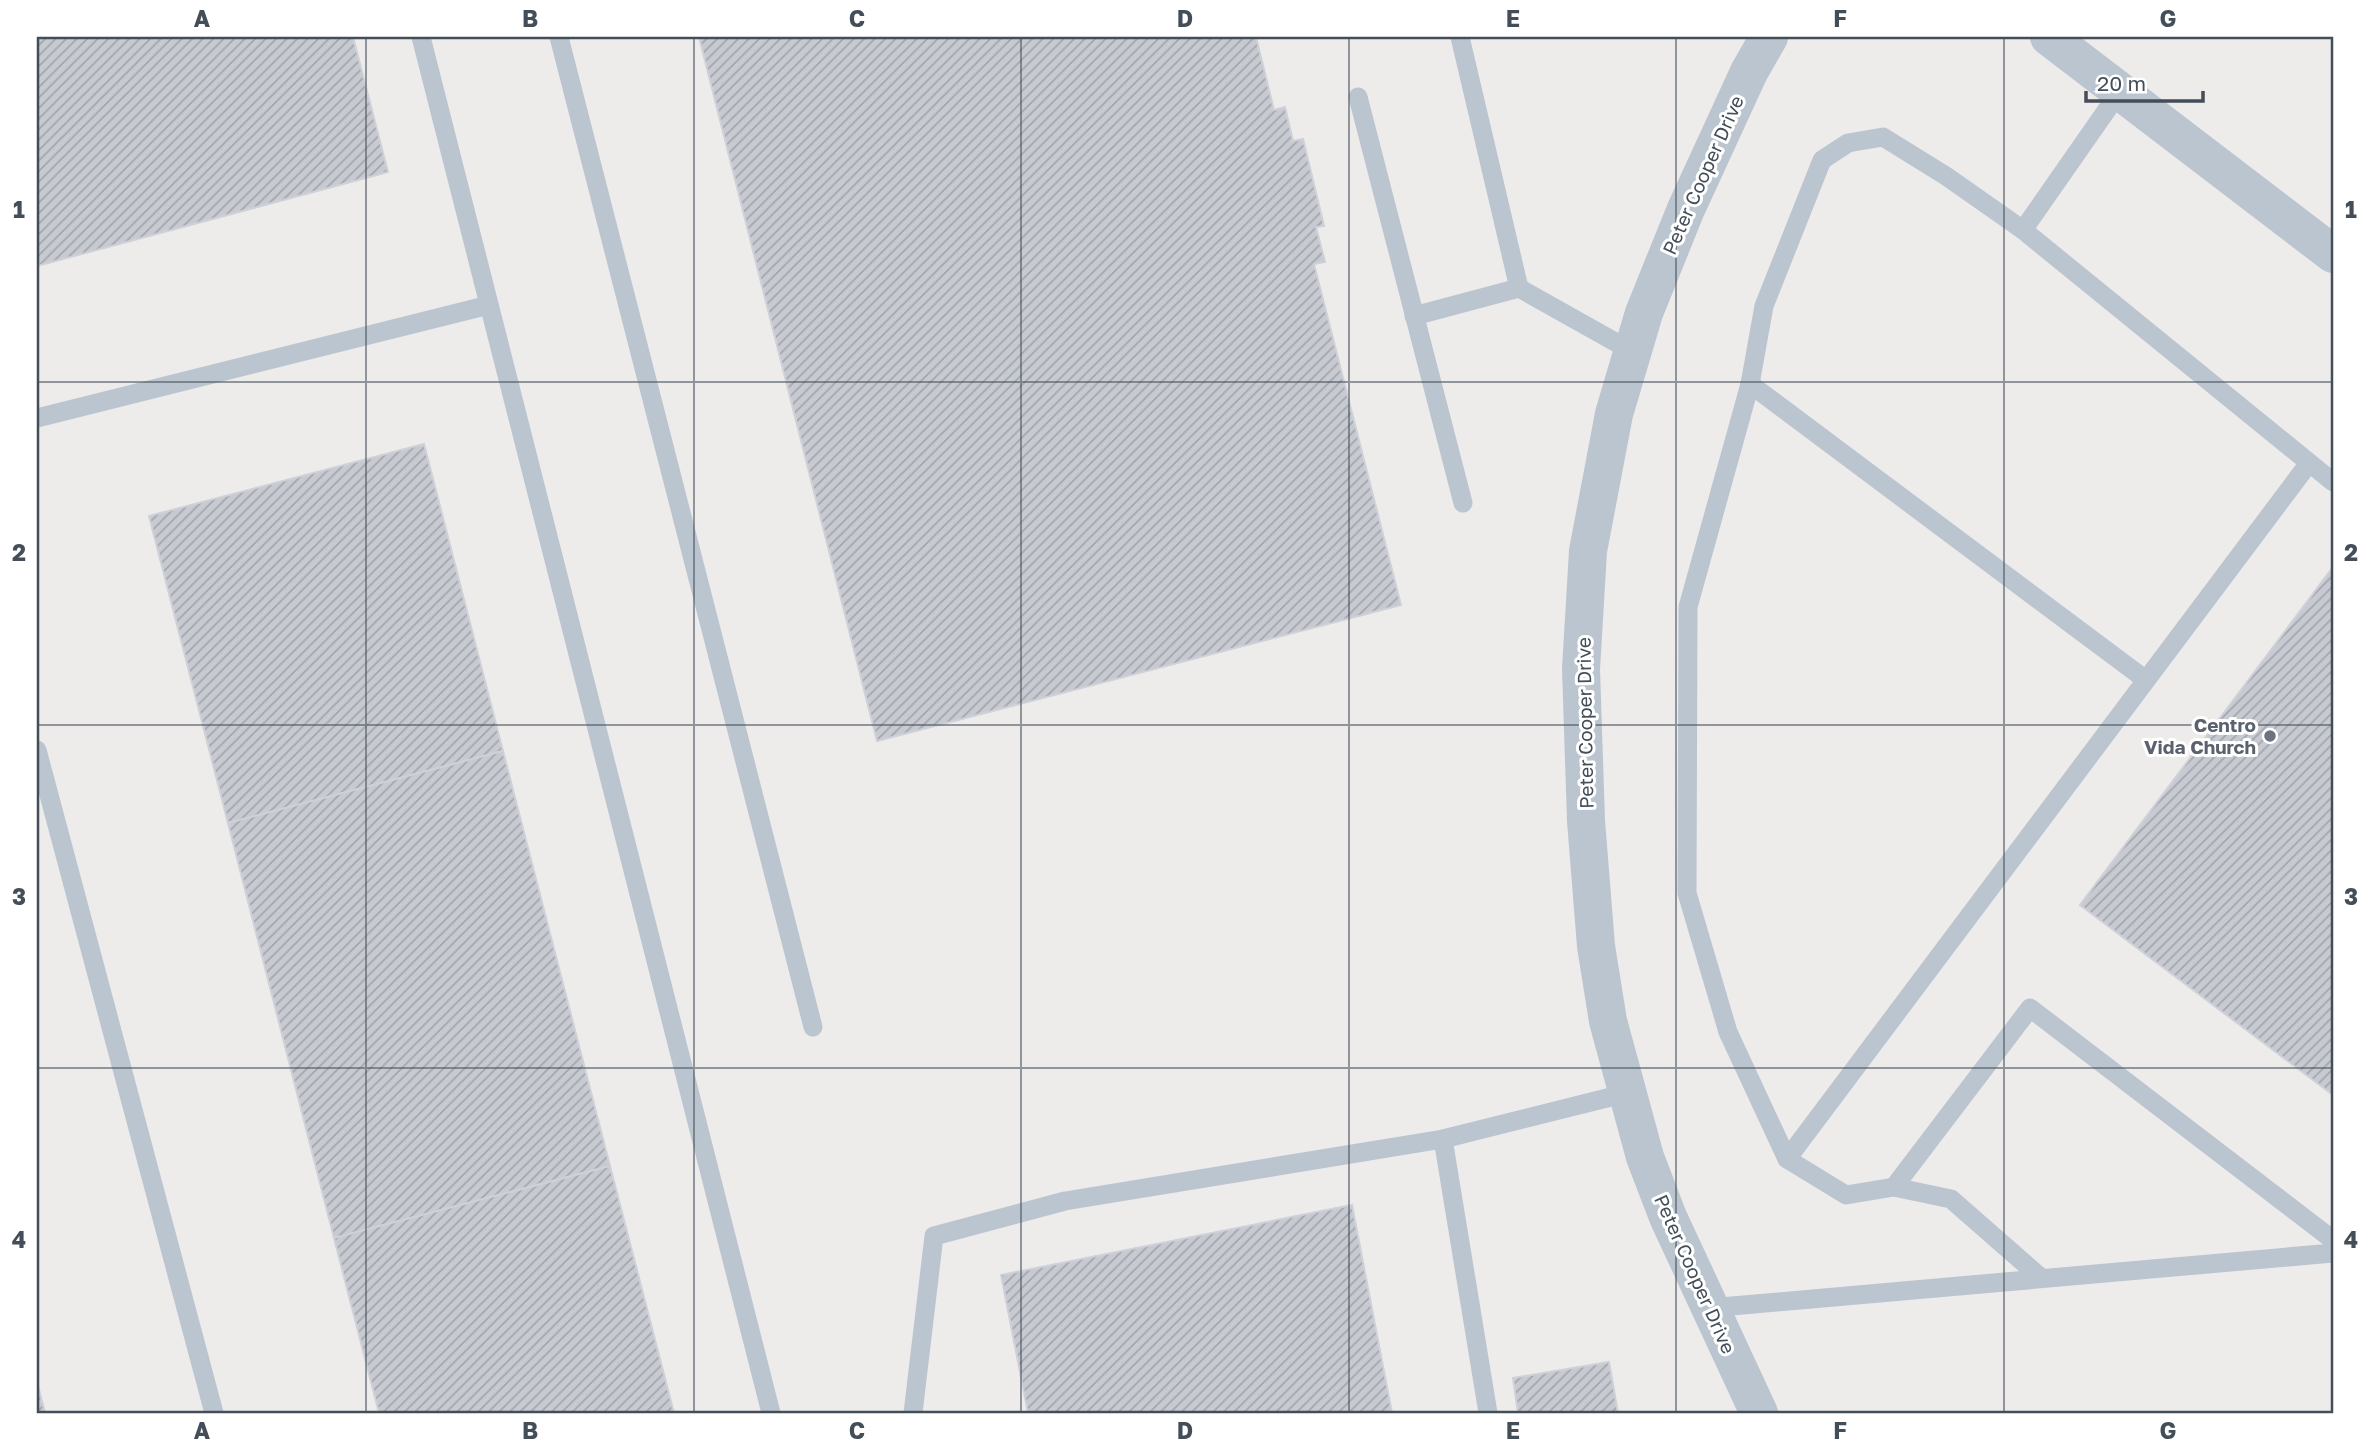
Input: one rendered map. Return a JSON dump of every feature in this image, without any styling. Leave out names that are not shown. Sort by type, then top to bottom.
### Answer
[{"type":"street","name":"Peter Cooper Drive","points":[[1759,1413],[1709,1308],[1645,1157],[1608,1021],[1596,946],[1586,821],[1581,669],[1588,551],[1614,414],[1644,313],[1686,209],[1749,72],[1769,37]]},
{"type":"street","points":[[2049,37],[2333,254]]},
{"type":"lane","points":[[421,37],[771,1413]]},
{"type":"lane","points":[[559,37],[813,1027]]},
{"type":"lane","points":[[1460,37],[1519,288]]},
{"type":"lane","points":[[2023,230],[2120,91]]},
{"type":"lane","points":[[1358,97],[1463,503]]},
{"type":"lane","points":[[2040,1278],[1951,1199],[1894,1187],[1846,1195],[1787,1159],[1728,1032],[1687,893],[1688,607],[1750,384],[1764,306],[1822,160],[1848,143],[1883,137],[2023,230],[2333,482]]},
{"type":"lane","points":[[1414,316],[1519,288],[1633,352]]},
{"type":"lane","points":[[37,418],[489,304]]},
{"type":"lane","points":[[1750,384],[2146,680]]},
{"type":"lane","points":[[1787,1159],[2309,463]]},
{"type":"lane","points":[[37,750],[214,1413]]},
{"type":"lane","points":[[1894,1187],[2031,1008],[2333,1240]]},
{"type":"lane","points":[[913,1413],[934,1236],[1065,1200],[1443,1139],[1628,1093]]},
{"type":"lane","points":[[1443,1139],[1488,1413]]},
{"type":"lane","points":[[1709,1308],[2333,1253]]},
{"type":"building","points":[[37,37],[353,37],[388,172],[37,266]]},
{"type":"building","points":[[699,37],[1256,37],[1274,110],[1285,107],[1293,141],[1303,139],[1324,226],[1316,227],[1325,262],[1314,264],[1401,605],[877,741]]},
{"type":"building","points":[[424,444],[503,751],[228,823],[149,516]]},
{"type":"building","name":"Centro Vida Church","points":[[2333,567],[2333,1095],[2080,905]]},
{"type":"building","points":[[503,751],[610,1166],[334,1238],[228,823]]},
{"type":"building","points":[[610,1166],[674,1413],[379,1413],[334,1238]]},
{"type":"building","points":[[1352,1205],[1392,1413],[1028,1413],[1001,1275]]},
{"type":"building","points":[[1609,1362],[1618,1413],[1518,1413],[1513,1378]]},
{"type":"building","points":[[37,1382],[45,1413],[37,1413]]},
{"type":"place","name":"Centro Vida Church","points":[[2270,736]]}]
